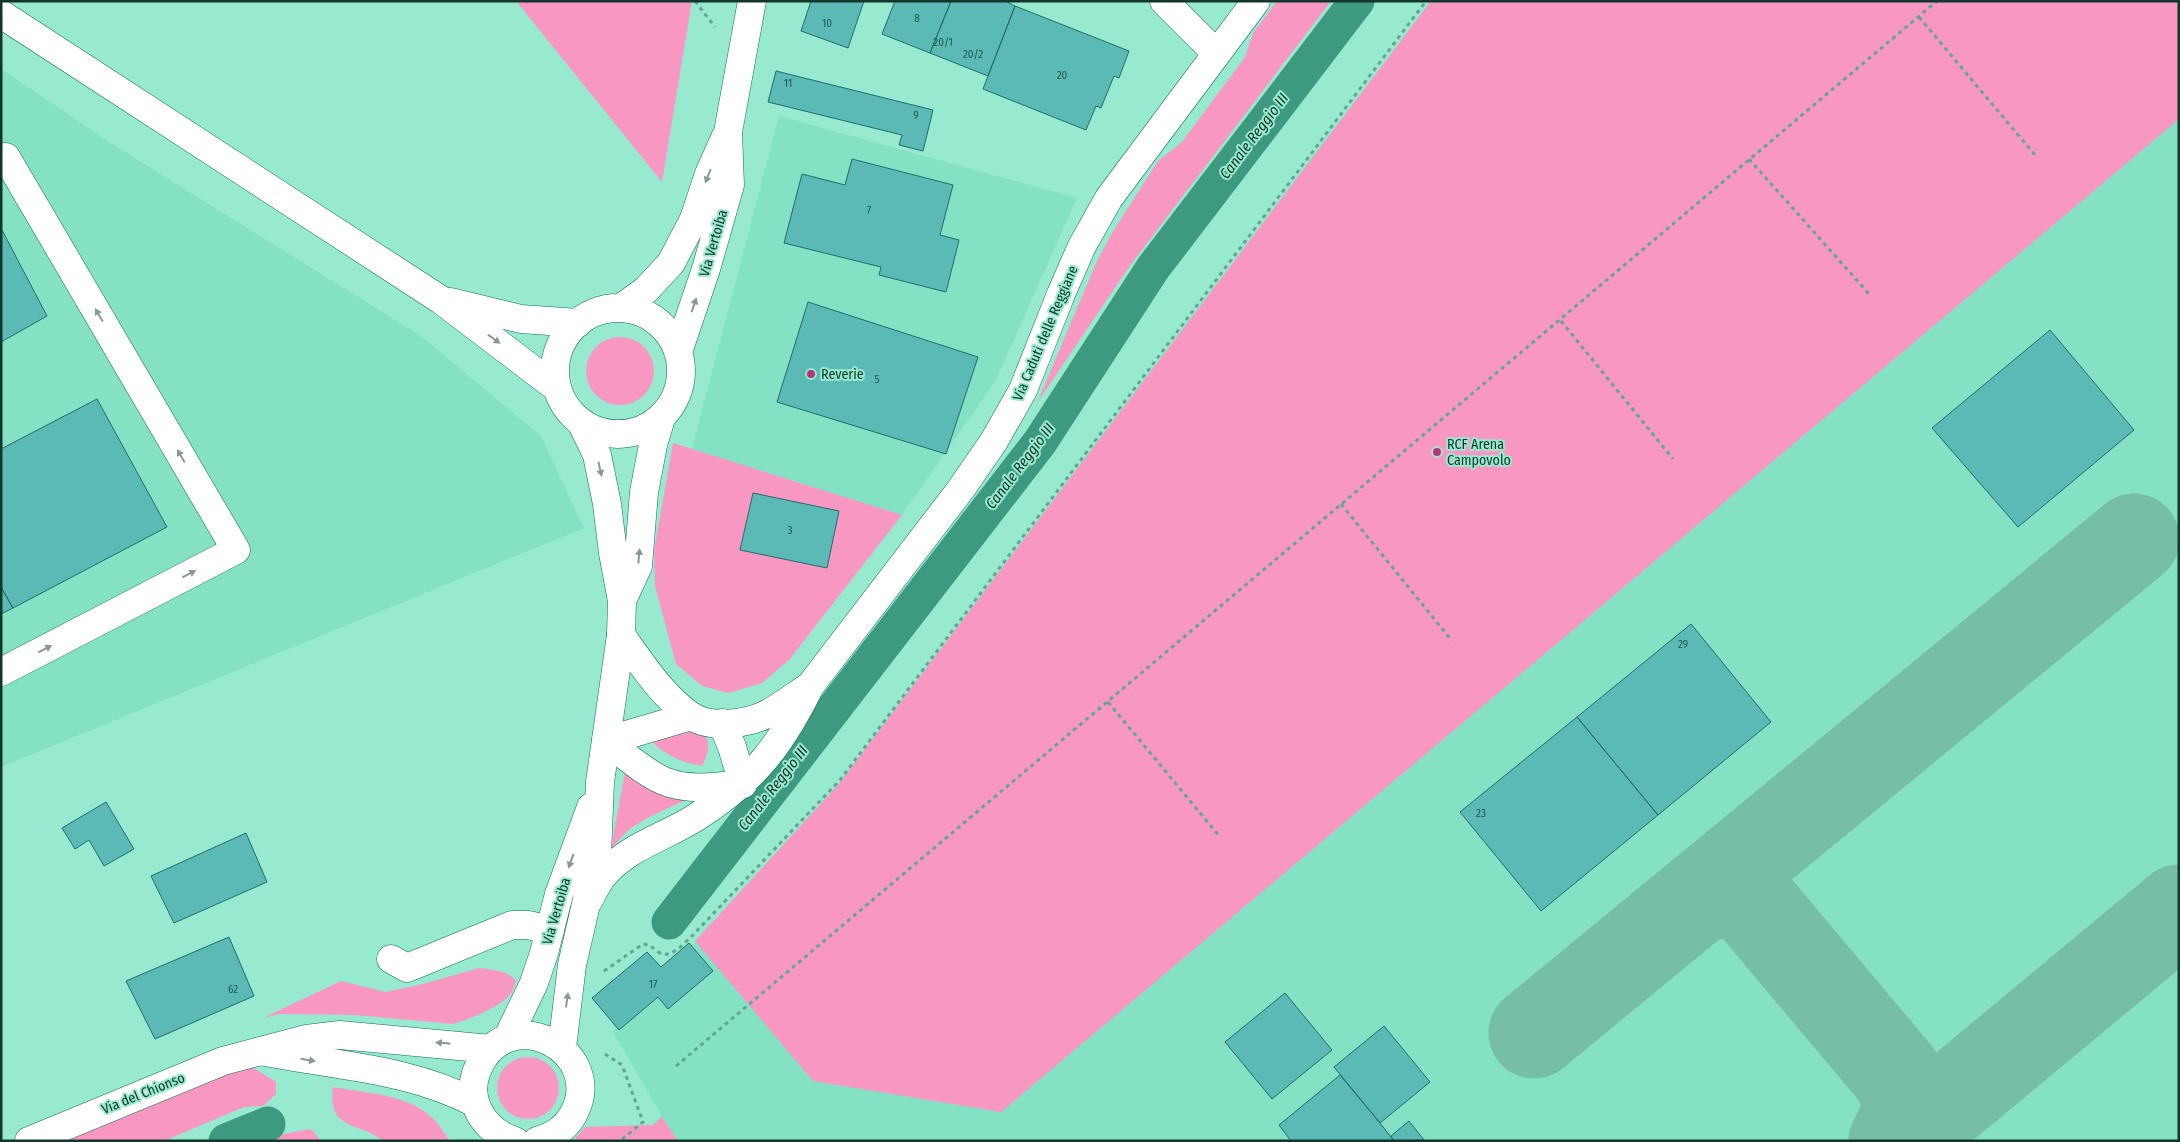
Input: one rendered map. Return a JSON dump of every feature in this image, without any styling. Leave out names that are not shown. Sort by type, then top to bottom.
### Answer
[{"type":"main road","name":"Via Vertoiba","points":[[678,352],[706,269],[730,185],[728,132],[752,1]]},
{"type":"main road","points":[[1164,1],[1216,53]]},
{"type":"main road","name":"Via Caduti delle Reggiane","points":[[587,903],[602,877],[629,852],[693,819],[743,784],[768,756],[794,719],[810,686],[961,489],[994,441],[1023,390],[1079,254],[1109,198],[1256,1]]},
{"type":"main road","points":[[1,14],[441,300],[557,388]]},
{"type":"main road","name":"Via Vertoiba","points":[[621,308],[646,290],[671,264],[694,219],[709,174],[728,132]]},
{"type":"main road","points":[[1,160],[6,157],[236,550],[1,672]]},
{"type":"main road","points":[[441,300],[521,319],[578,323]]},
{"type":"main road","name":"Via Vertoiba","points":[[621,308],[640,311],[656,321],[670,334],[678,352],[681,370],[679,388],[672,404],[661,418],[643,430],[622,435],[601,433],[582,424],[571,414],[562,402],[557,388],[555,370],[558,352],[566,336],[578,323],[590,315],[605,309],[621,308]]},
{"type":"main road","name":"Via Vertoiba","points":[[622,601],[638,566],[644,492],[653,445],[661,418]]},
{"type":"main road","name":"Via Vertoiba","points":[[562,1048],[572,965],[597,856],[600,782],[621,635],[622,601],[613,553],[607,504],[597,455],[582,424]]},
{"type":"main road","name":"Via Caduti delle Reggiane","points":[[621,635],[653,681],[691,716],[703,721],[729,724],[765,715],[810,686]]},
{"type":"main road","points":[[606,741],[691,716]]},
{"type":"main road","points":[[606,741],[664,781],[709,788],[743,784],[732,747],[722,723]]},
{"type":"main road","name":"Via Vertoiba","points":[[475,1103],[473,1088],[475,1074],[482,1060],[500,1043],[534,983],[559,894],[600,782]]},
{"type":"main road","points":[[391,958],[407,968],[512,925],[528,925],[550,930]]},
{"type":"main road","name":"Via del Chionso","points":[[29,1141],[223,1061],[306,1039],[340,1034],[500,1043],[529,1035],[546,1039],[562,1048]]},
{"type":"main road","points":[[542,1140],[558,1132],[569,1121],[576,1108],[580,1093],[579,1076],[573,1061],[562,1048]]},
{"type":"main road","name":"Via del Chionso","points":[[260,1051],[406,1076],[454,1092],[475,1103]]},
{"type":"main road","points":[[475,1103],[482,1118],[500,1137]]},
{"type":"path","points":[[601,973],[643,944],[649,945],[666,956],[677,949],[700,928],[840,780],[1426,1]]},
{"type":"path","points":[[676,1066],[1341,504],[1561,321],[1749,159],[1937,1]]},
{"type":"path","points":[[1919,17],[2035,155]]},
{"type":"path","points":[[1749,159],[1870,294]]},
{"type":"path","points":[[1561,321],[1672,459]]},
{"type":"path","points":[[1341,504],[1452,641]]},
{"type":"path","points":[[1108,702],[1220,837]]},
{"type":"path","points":[[602,1052],[622,1065],[643,1122],[620,1141]]},
{"type":"shaded area","points":[[516,1],[692,1],[662,182]]},
{"type":"shaded area","points":[[1277,1],[1331,1],[1129,267],[1037,403],[1097,261],[1112,233],[1158,161],[1182,142],[1245,57],[1253,33]]},
{"type":"shaded area","points":[[1431,1],[2179,1],[2179,1141],[635,1141],[662,1116],[613,1032],[838,785]]},
{"type":"shaded area","name":"RCF Arena Campovolo","points":[[1431,1],[2179,1],[2179,119],[1001,1112],[813,1081],[695,941],[838,785]]},
{"type":"shaded area","points":[[1,69],[109,142],[421,336],[541,436],[584,528],[1,767]]},
{"type":"shaded area","points":[[779,116],[1077,198],[996,380],[902,515],[692,449]]},
{"type":"shaded area","points":[[613,337],[627,337],[639,342],[649,352],[654,364],[654,378],[649,390],[639,400],[627,405],[613,405],[601,400],[591,390],[586,378],[586,364],[591,352],[601,342]]},
{"type":"shaded area","points":[[673,443],[902,515],[789,660],[762,683],[729,693],[702,686],[676,664],[655,586],[654,551]]},
{"type":"shaded area","points":[[703,729],[708,748],[702,766],[685,762],[672,756],[647,738],[660,731]]},
{"type":"shaded area","points":[[626,766],[697,794],[654,814],[627,831],[611,849]]},
{"type":"shaded area","points":[[479,968],[499,971],[513,977],[516,981],[512,991],[509,996],[491,1009],[453,1024],[356,1015],[280,1014],[263,1018],[341,981],[385,992],[423,984]]},
{"type":"shaded area","points":[[528,1057],[540,1059],[550,1066],[557,1076],[559,1088],[557,1100],[550,1110],[540,1117],[528,1119],[516,1117],[506,1110],[499,1100],[497,1088],[499,1076],[506,1066],[516,1059]]},
{"type":"shaded area","points":[[247,1064],[276,1082],[276,1094],[263,1106],[244,1107],[164,1141],[65,1141]]},
{"type":"shaded area","points":[[333,1087],[384,1096],[409,1103],[433,1118],[450,1141],[383,1141],[340,1119],[335,1112],[332,1101]]},
{"type":"shaded area","points":[[662,1117],[678,1141],[573,1141],[585,1127],[653,1125]]},
{"type":"shaded area","points":[[311,1129],[321,1141],[252,1141],[256,1139]]},
{"type":"building","points":[[811,1],[864,1],[848,48],[801,31]]},
{"type":"building","points":[[895,1],[951,1],[930,53],[882,34]]},
{"type":"building","points":[[951,1],[1005,1],[1015,6],[988,76],[930,53]]},
{"type":"building","points":[[1015,6],[1129,51],[1119,78],[1114,76],[1101,108],[1096,106],[1086,130],[983,89]]},
{"type":"building","points":[[776,71],[933,110],[923,151],[899,145],[902,135],[768,102]]},
{"type":"building","points":[[852,159],[953,185],[940,235],[959,240],[946,292],[879,275],[881,267],[784,243],[802,174],[845,185]]},
{"type":"building","points":[[1,231],[47,316],[1,342]]},
{"type":"building","points":[[808,302],[978,357],[946,454],[777,402]]},
{"type":"building","points":[[2050,330],[2134,430],[2018,527],[1932,428]]},
{"type":"building","points":[[97,399],[167,527],[13,608],[1,587],[1,449]]},
{"type":"building","points":[[753,493],[839,511],[827,568],[740,550]]},
{"type":"building","points":[[1,587],[13,608],[1,614]]},
{"type":"building","points":[[1691,624],[1771,722],[1658,815],[1577,717]]},
{"type":"building","points":[[1577,717],[1658,815],[1541,911],[1460,812]]},
{"type":"building","points":[[106,802],[134,849],[104,866],[89,840],[75,849],[62,828]]},
{"type":"building","points":[[246,833],[267,882],[174,923],[151,876]]},
{"type":"building","points":[[229,937],[254,996],[155,1039],[126,981]]},
{"type":"building","points":[[689,943],[713,971],[668,1009],[658,997],[619,1030],[592,998],[647,952],[661,967]]},
{"type":"building","points":[[1285,993],[1332,1050],[1272,1099],[1225,1042]]},
{"type":"building","points":[[1384,1026],[1430,1082],[1380,1123],[1334,1067]]},
{"type":"building","points":[[1340,1075],[1394,1141],[1291,1141],[1279,1125]]},
{"type":"building","points":[[1409,1121],[1424,1140],[1394,1141],[1391,1136]]},
{"type":"waterway","name":"Canale Reggio III","points":[[669,922],[1040,442],[1153,268],[1357,1]]},
{"type":"waterway","name":"Canale Reggio III","points":[[226,1141],[268,1124]]},
{"type":"taxiway","points":[[1534,1033],[2134,539]]},
{"type":"taxiway","points":[[1694,901],[1714,894],[1728,894],[1749,899],[1896,1074],[1904,1092],[1906,1108],[1903,1123],[1894,1141]]},
{"type":"taxiway","points":[[1901,1141],[2179,910]]},
{"type":"place","name":"Reverie","points":[[811,374]]},
{"type":"place","name":"RCF Arena Campovolo","points":[[1437,452]]}]
